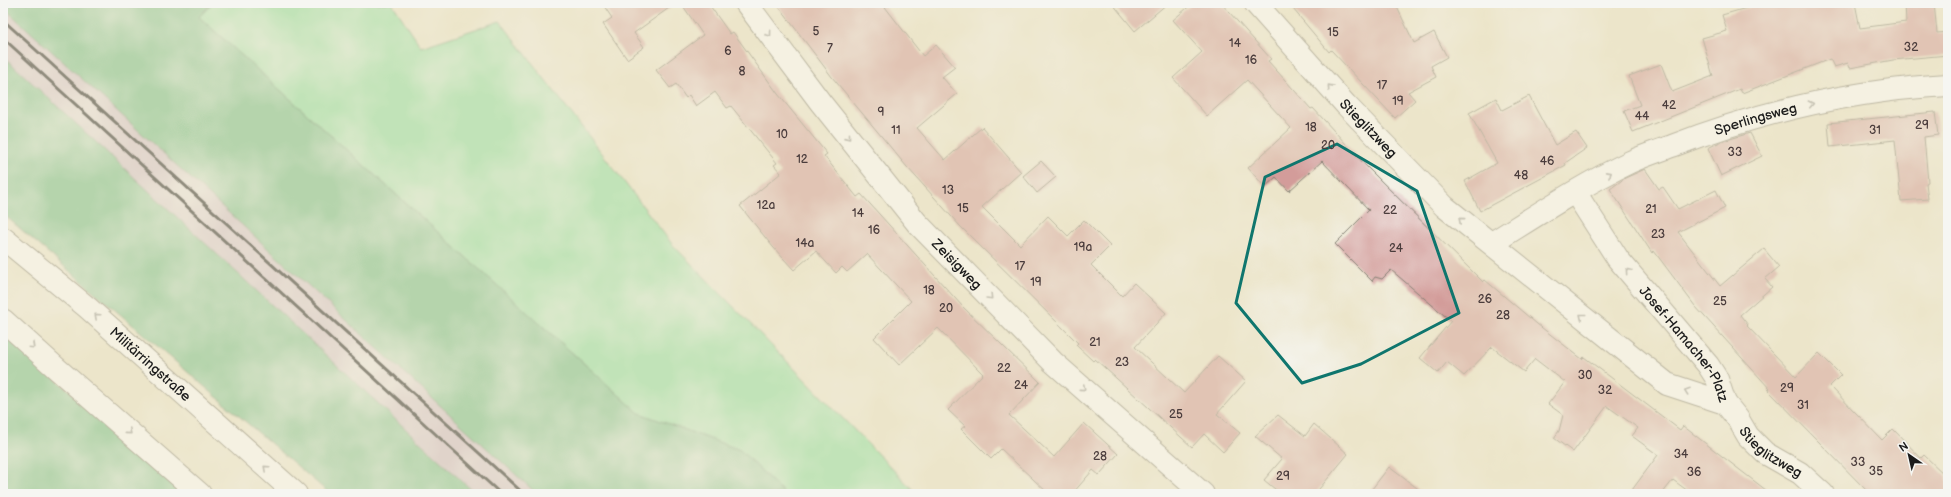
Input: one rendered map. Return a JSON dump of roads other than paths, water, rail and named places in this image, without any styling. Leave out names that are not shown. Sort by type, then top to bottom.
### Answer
[{"type":"main road","name":"Zeisigweg","points":[[746,3],[821,103],[917,223],[1053,362],[1203,494]]},
{"type":"main road","name":"Stieglitzweg","points":[[1255,3],[1346,104],[1446,207],[1481,237],[1492,243]]},
{"type":"main road","name":"Sperlingsweg","points":[[1575,192],[1630,162],[1694,137],[1755,117],[1829,100],[1918,86],[1948,85]]},
{"type":"main road","points":[[1492,243],[1575,192]]},
{"type":"main road","name":"Josef-Hamacher-Platz","points":[[1575,192],[1618,260],[1708,365],[1717,379],[1724,403]]},
{"type":"main road","name":"Militärringstraße","points":[[3,238],[88,308],[296,494]]},
{"type":"main road","name":"Josef-Hamacher-Platz","points":[[1492,243],[1667,384],[1724,403]]},
{"type":"main road","points":[[3,320],[200,494]]},
{"type":"main road","name":"Stieglitzweg","points":[[1724,403],[1738,419],[1748,436],[1765,453],[1800,473],[1823,494]]},
{"type":"railway","points":[[3,20],[524,494]]},
{"type":"railway","points":[[3,38],[501,494]]}]
